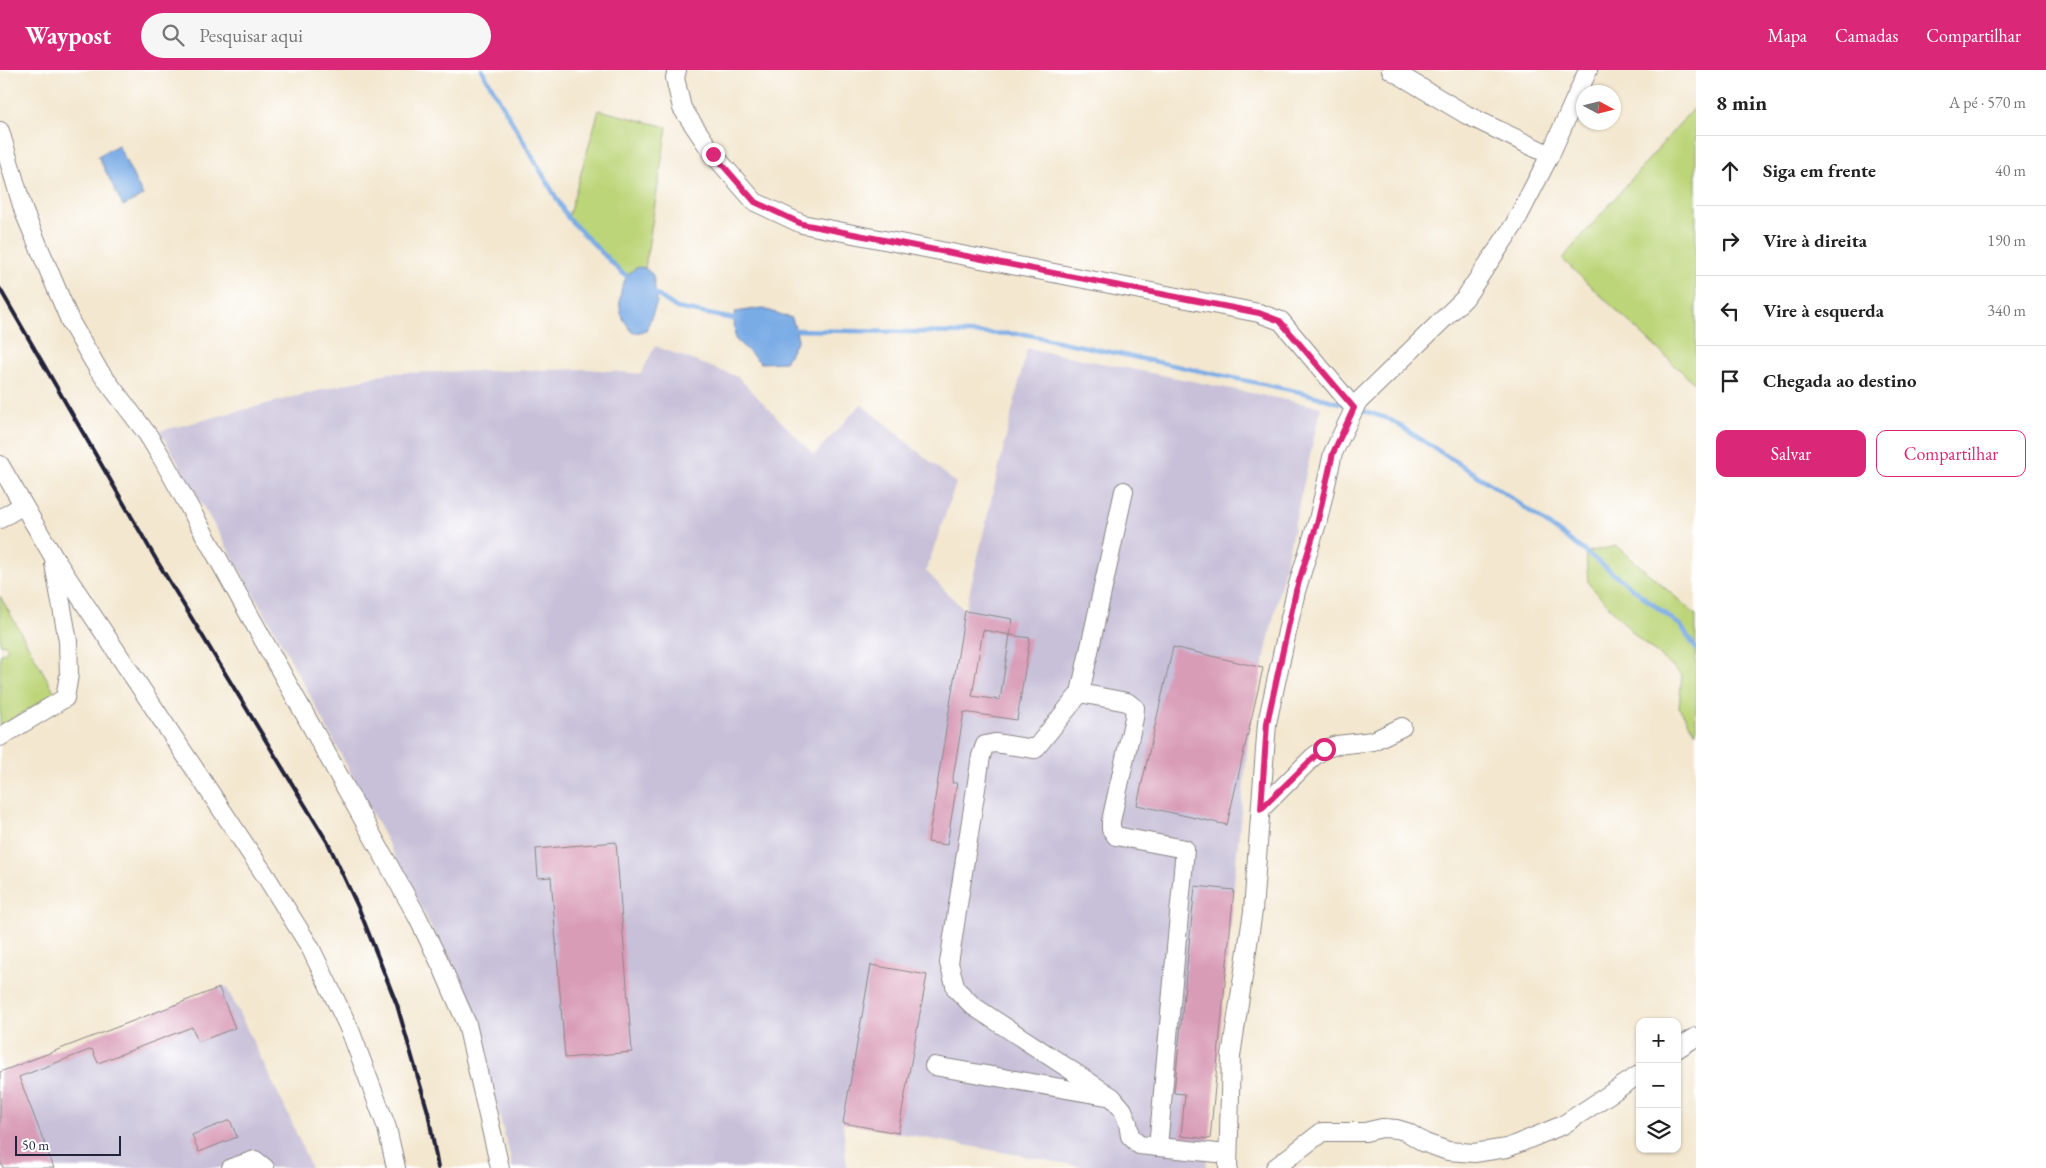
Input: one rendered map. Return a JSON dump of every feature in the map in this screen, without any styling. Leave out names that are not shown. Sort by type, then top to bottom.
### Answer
[{"type":"street","points":[[677,70],[675,78],[682,108],[713,154],[755,202],[802,224],[1259,313],[1280,321],[1354,408]]},
{"type":"street","points":[[1391,70],[1467,115],[1550,155]]},
{"type":"street","points":[[1124,491],[1080,693],[1035,749],[995,743],[985,745],[979,766],[949,963],[956,989],[973,1006],[1112,1097],[1123,1110],[1130,1136],[1139,1145],[1228,1161],[1231,1056],[1253,910],[1267,723],[1294,600],[1318,520],[1333,453],[1354,408],[1465,298],[1514,225],[1550,155],[1588,70]]},
{"type":"street","points":[[0,131],[24,212],[71,322],[98,369],[148,435],[162,458],[417,916],[442,967],[467,1024],[500,1168]]},
{"type":"street","points":[[0,465],[6,488],[23,505],[53,556],[267,878],[310,947],[350,1030],[387,1128],[396,1168]]},
{"type":"street","points":[[0,519],[23,505]]},
{"type":"street","points":[[0,738],[65,698],[69,675],[68,641],[53,556]]},
{"type":"street","points":[[1080,693],[1127,702],[1135,708],[1110,821],[1111,829],[1116,836],[1185,849],[1158,1147]]},
{"type":"street","points":[[1261,809],[1324,749],[1337,745],[1373,741],[1402,727]]},
{"type":"street","points":[[1681,1046],[1696,1037]]},
{"type":"street","points":[[934,1066],[1112,1097]]},
{"type":"street","points":[[1275,1168],[1322,1132],[1365,1132],[1382,1128],[1397,1129],[1407,1132],[1424,1143],[1448,1151],[1474,1153],[1508,1148],[1563,1125],[1636,1077]]},
{"type":"street","points":[[230,1168],[255,1160],[266,1168]]},
{"type":"shaded area","points":[[655,346],[738,377],[814,455],[861,404],[956,483],[926,571],[965,611],[1027,348],[1321,407],[1250,722],[1206,1168],[1089,1168],[843,1123],[847,1168],[513,1168],[471,1006],[397,860],[284,647],[160,431],[388,373],[588,369],[641,374]]},
{"type":"shaded area","points":[[226,986],[289,1116],[311,1168],[3,1168],[0,1160],[0,1072]]},
{"type":"green space","points":[[1696,105],[1696,385],[1562,259]]},
{"type":"green space","points":[[599,110],[667,127],[645,268],[635,269],[627,276],[568,218]]},
{"type":"green space","points":[[1617,546],[1696,615],[1696,733],[1679,708],[1682,675],[1637,637],[1588,583],[1586,552]]},
{"type":"green space","points":[[0,596],[55,693],[0,727],[0,655],[8,650],[5,644],[1,645],[0,643]]},
{"type":"water","points":[[118,145],[143,196],[123,206],[98,156]]},
{"type":"water","points":[[639,267],[645,268],[653,275],[657,302],[646,331],[633,333],[622,316],[620,295],[628,275]]},
{"type":"water","points":[[761,308],[792,318],[798,339],[785,362],[761,363],[735,339],[735,312]]},
{"type":"building","points":[[965,611],[1013,619],[1010,635],[1030,638],[1017,720],[964,712],[952,783],[957,783],[947,845],[928,842]],"holes":[[[983,630],[1010,635],[1000,700],[972,696]]]},
{"type":"building","points":[[1173,647],[1263,668],[1227,825],[1137,805]]},
{"type":"building","points":[[616,842],[632,1052],[565,1058],[551,877],[538,878],[536,849]]},
{"type":"building","points":[[1195,886],[1234,890],[1210,1139],[1181,1136],[1185,1094],[1174,1093]]},
{"type":"building","points":[[871,965],[927,975],[898,1133],[843,1123]]},
{"type":"building","points":[[219,988],[235,1028],[198,1042],[192,1027],[98,1063],[92,1049],[19,1077],[54,1168],[3,1168],[0,1160],[0,1072]]},
{"type":"building","points":[[230,1120],[237,1137],[199,1152],[192,1135]]},
{"type":"waterway","points":[[482,70],[568,218],[621,272],[632,279]]},
{"type":"waterway","points":[[651,291],[677,308],[739,320]]},
{"type":"waterway","points":[[791,330],[1024,334],[1300,392],[1343,404]]},
{"type":"waterway","points":[[1358,409],[1389,419],[1506,494],[1586,552],[1681,626],[1696,649]]},
{"type":"railway","points":[[0,289],[157,561],[328,843],[359,909],[397,1005],[428,1112],[438,1168]]},
{"type":"route","points":[[713,154],[755,202],[802,224],[1259,313],[1280,321],[1354,408],[1333,453],[1318,520],[1296,591],[1267,723],[1266,764],[1261,809],[1324,749]]}]
